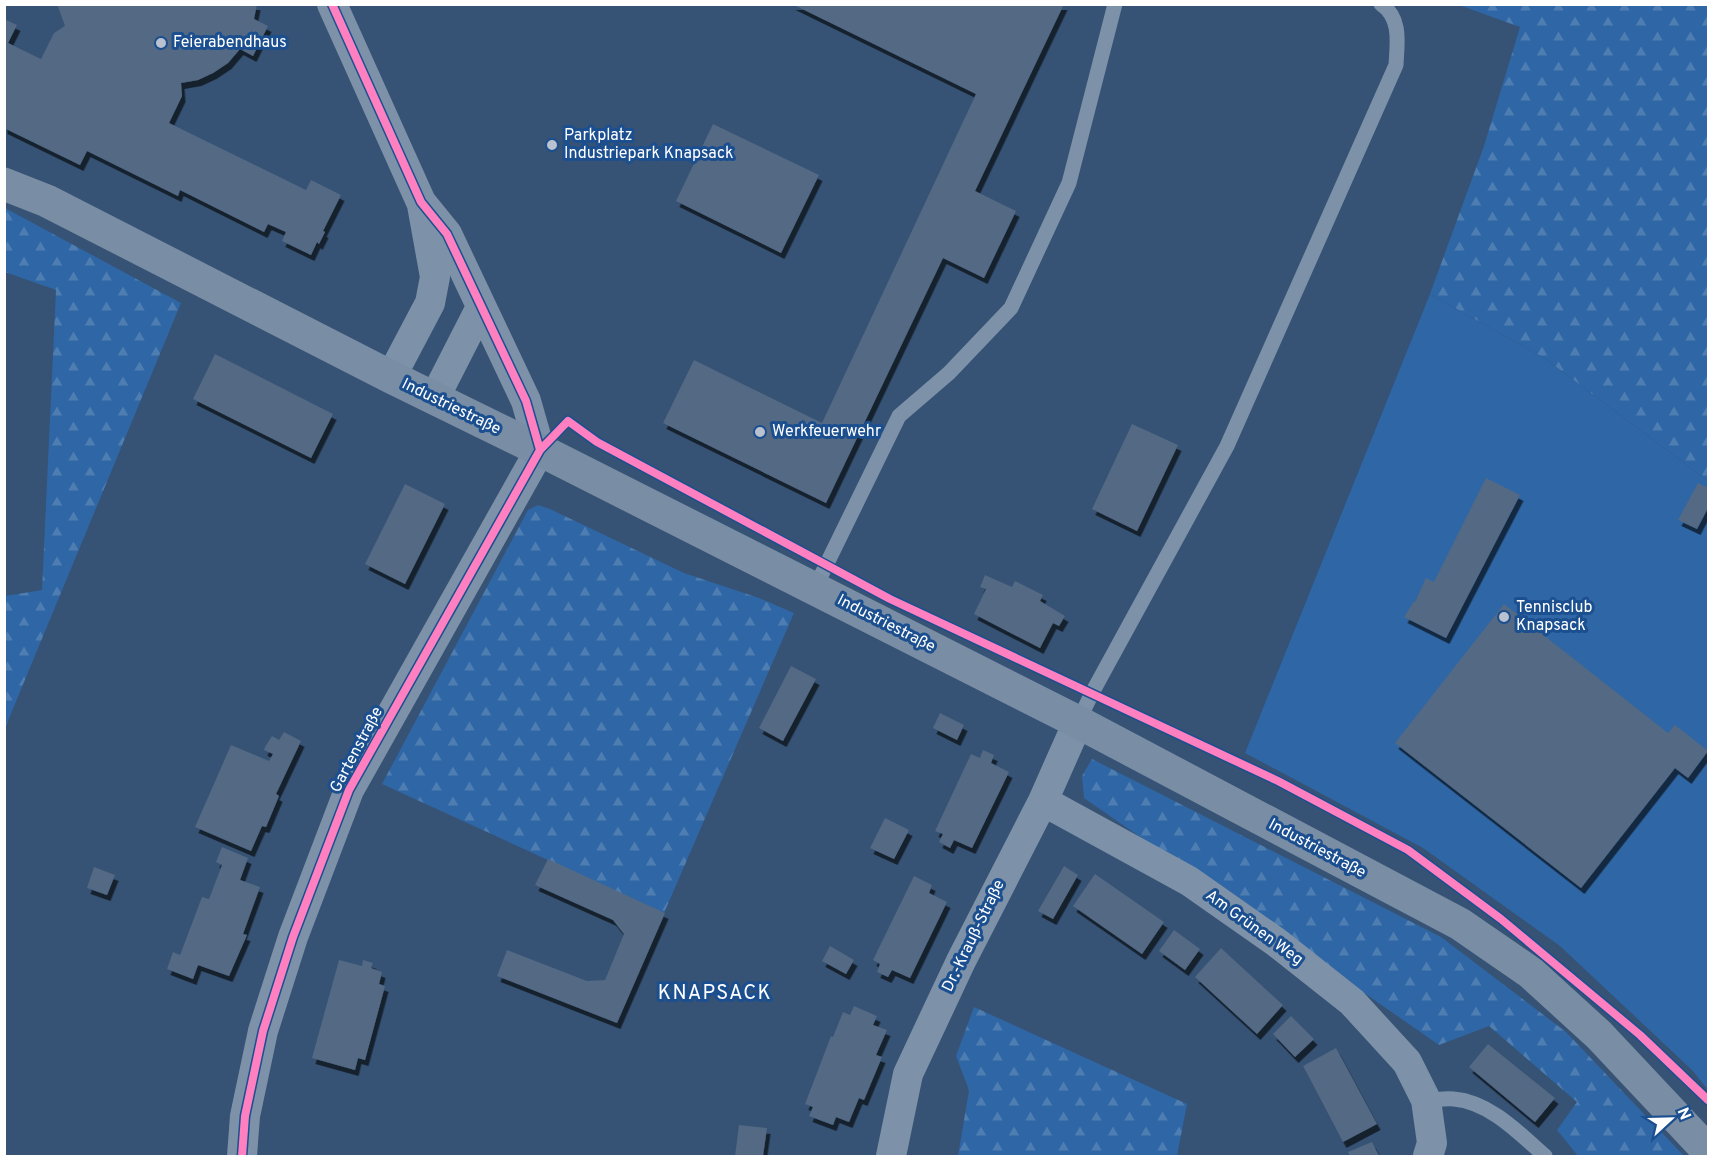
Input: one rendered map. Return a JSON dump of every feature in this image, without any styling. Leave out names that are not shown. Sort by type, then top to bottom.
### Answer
[{"type":"main road","name":"Industriestraße","points":[[4,184],[47,201],[434,399],[815,588],[1077,722],[1460,924],[1531,973],[1599,1035],[1708,1151]]},
{"type":"street","points":[[332,4],[421,202],[447,234],[526,401],[540,450]]},
{"type":"street","points":[[391,377],[430,303],[435,277],[421,202]]},
{"type":"street","points":[[434,399],[481,307]]},
{"type":"street","name":"Gartenstraße","points":[[242,1156],[245,1116],[263,1031],[293,937],[349,790],[540,450]]},
{"type":"street","name":"Dr.-Krauß-Straße","points":[[891,1156],[908,1074],[961,961],[1043,801],[1077,722]]},
{"type":"street","name":"Am Grünen Weg","points":[[1043,801],[1189,881],[1276,942],[1352,1002],[1407,1062],[1426,1101],[1432,1143],[1428,1156]]},
{"type":"lane","points":[[815,588],[899,416],[949,373],[1011,308],[1069,183],[1115,4]]},
{"type":"lane","points":[[1077,722],[1227,446],[1396,65],[1398,32],[1388,9],[1381,4]]},
{"type":"lane","points":[[1426,1101],[1455,1099],[1480,1106],[1516,1130],[1545,1156]]},
{"type":"green space","points":[[1459,5],[1708,5],[1708,481],[1544,358],[1430,294],[1484,146],[1520,27]]},
{"type":"green space","points":[[5,208],[181,303],[5,728],[5,596],[42,590],[56,290],[5,272]]},
{"type":"green space","name":"Tennisclub Knapsack","points":[[1430,294],[1544,358],[1708,481],[1708,1090],[1693,1071],[1560,946],[1423,848],[1245,753]]},
{"type":"green space","points":[[538,505],[684,573],[759,598],[794,613],[664,913],[382,784],[528,510]]},
{"type":"green space","points":[[1092,759],[1441,937],[1566,1032],[1684,1156],[1578,1156],[1557,1130],[1577,1102],[1489,1026],[1439,1045],[1084,798],[1082,776]]},
{"type":"green space","points":[[974,1007],[1187,1104],[1177,1156],[958,1156],[969,1090],[956,1056]]},
{"type":"building","points":[[57,4],[257,4],[254,19],[268,26],[253,56],[240,49],[228,63],[213,73],[198,80],[181,83],[182,96],[169,123],[306,190],[311,180],[341,195],[319,244],[317,242],[311,255],[282,241],[286,232],[268,224],[264,232],[180,190],[178,196],[87,151],[80,165],[4,128],[4,19],[17,25],[8,43],[41,59],[54,33],[65,26]]},
{"type":"building","points":[[792,4],[1064,4],[975,191],[1016,211],[984,278],[943,258],[826,503],[663,423],[694,360],[822,423],[976,94]]},
{"type":"building","points":[[713,124],[819,175],[781,253],[676,201]]},
{"type":"building","points":[[215,354],[333,414],[311,458],[193,399]]},
{"type":"building","points":[[1132,424],[1178,445],[1137,531],[1092,509]]},
{"type":"building","points":[[1486,478],[1520,495],[1446,638],[1404,617],[1415,602],[1426,578],[1434,582]]},
{"type":"building","points":[[1698,483],[1708,488],[1708,508],[1697,529],[1678,520]]},
{"type":"building","points":[[405,484],[445,504],[405,584],[365,564]]},
{"type":"building","points":[[985,575],[1012,587],[1015,581],[1043,595],[1040,601],[1065,616],[1059,626],[1053,623],[1040,648],[974,614],[986,589],[980,587]]},
{"type":"building","points":[[1504,604],[1668,733],[1675,725],[1708,751],[1688,778],[1675,768],[1581,888],[1395,743]]},
{"type":"building","points":[[791,666],[816,679],[783,741],[759,728]]},
{"type":"building","points":[[940,713],[964,725],[957,740],[933,728]]},
{"type":"building","points":[[284,732],[301,741],[276,794],[279,796],[266,827],[262,826],[251,851],[195,827],[231,745],[269,761],[273,754],[264,750],[265,747],[272,736],[279,740]]},
{"type":"building","points":[[983,750],[994,755],[991,763],[1009,772],[972,848],[954,840],[950,848],[939,842],[943,834],[935,831],[971,754],[980,758]]},
{"type":"building","points":[[885,818],[909,830],[894,859],[870,848]]},
{"type":"building","points":[[222,847],[248,858],[240,880],[260,887],[243,934],[247,935],[229,976],[198,965],[193,979],[167,969],[173,952],[180,955],[202,897],[209,899],[222,865],[216,862]]},
{"type":"building","points":[[548,859],[665,913],[617,1023],[497,976],[507,950],[587,981],[605,980],[624,934],[613,920],[535,885]]},
{"type":"building","points":[[1064,866],[1078,875],[1053,919],[1038,911]]},
{"type":"building","points":[[94,867],[115,875],[107,895],[87,888]]},
{"type":"building","points":[[1095,874],[1164,922],[1142,954],[1073,906]]},
{"type":"building","points":[[914,876],[932,885],[929,893],[947,902],[910,978],[892,970],[888,977],[877,972],[880,964],[873,960]]},
{"type":"building","points":[[1174,930],[1200,949],[1185,970],[1159,951]]},
{"type":"building","points":[[830,946],[854,960],[846,974],[822,961]]},
{"type":"building","points":[[1221,948],[1283,1005],[1257,1034],[1195,977]]},
{"type":"building","points":[[339,960],[362,966],[363,960],[373,963],[371,968],[382,972],[379,984],[385,986],[365,1060],[358,1058],[355,1070],[312,1058]]},
{"type":"building","points":[[854,1006],[877,1016],[873,1025],[887,1030],[876,1055],[882,1057],[864,1100],[859,1098],[849,1122],[836,1117],[833,1125],[809,1116],[813,1107],[805,1104],[831,1036],[833,1037],[843,1012],[850,1015]]},
{"type":"building","points":[[1291,1016],[1314,1039],[1295,1057],[1273,1034]]},
{"type":"building","points":[[1488,1044],[1555,1098],[1535,1122],[1469,1067]]},
{"type":"building","points":[[1336,1048],[1377,1124],[1343,1142],[1303,1066]]},
{"type":"building","points":[[739,1125],[767,1128],[763,1156],[735,1156]]},
{"type":"building","points":[[1372,1142],[1379,1156],[1350,1156],[1348,1152]]},
{"type":"cycle path","points":[[332,4],[421,202],[447,234],[526,401],[540,450]]},
{"type":"cycle path","points":[[242,1156],[245,1116],[263,1031],[293,937],[349,790],[540,450],[568,421],[597,442],[890,599],[1278,781],[1408,850],[1501,919],[1640,1035],[1708,1100]]},
{"type":"place","name":"Feierabendhaus","points":[[161,43]]},
{"type":"place","name":"Parkplatz Industriepark Knapsack","points":[[552,145]]},
{"type":"place","name":"Werkfeuerwehr","points":[[760,432]]},
{"type":"place","name":"Tennisclub Knapsack","points":[[1504,617]]},
{"type":"district","name":"KNAPSACK","points":[[715,994]]}]
